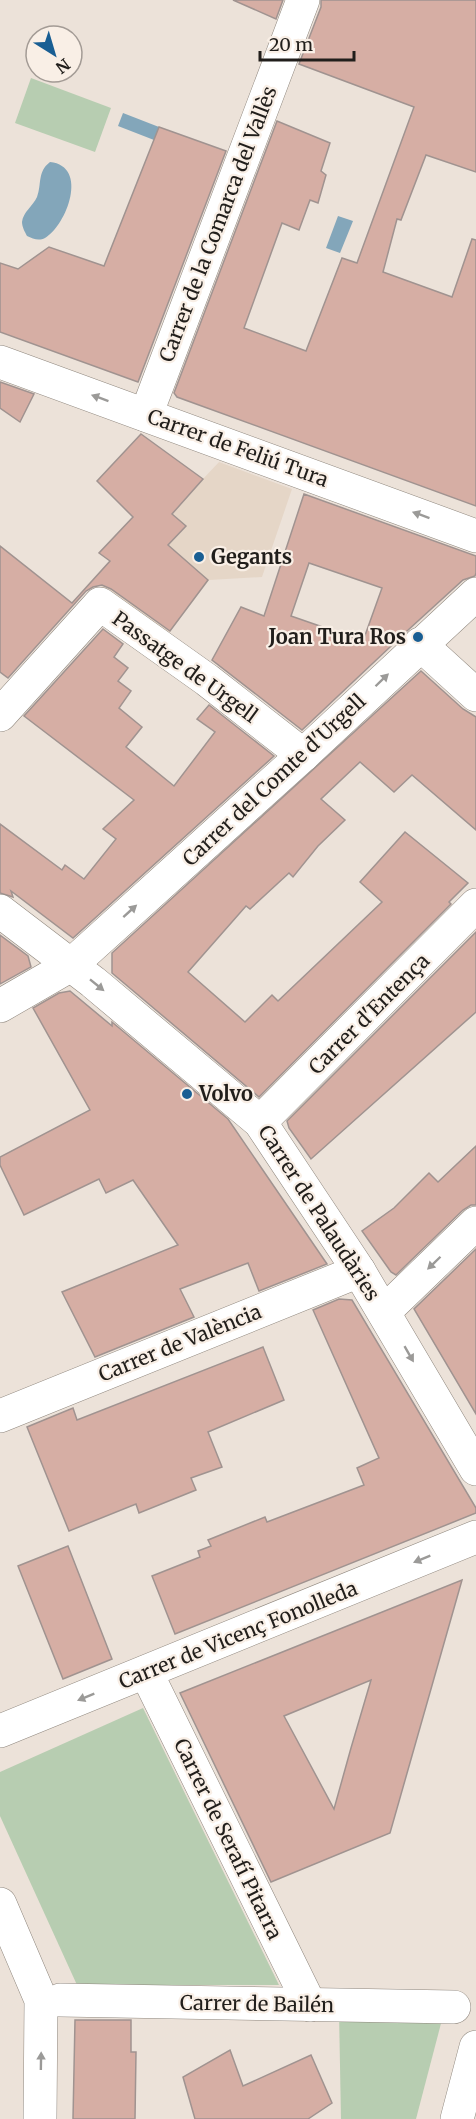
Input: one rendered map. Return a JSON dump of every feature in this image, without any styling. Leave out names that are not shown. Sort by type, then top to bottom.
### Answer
[{"type":"street","name":"Carrer de la Comarca del Vallès","points":[[146,415],[303,0]]},
{"type":"street","name":"Carrer de Feliú Tura","points":[[0,362],[476,536]]},
{"type":"street","name":"Carrer del Comte d'Urgell","points":[[0,1006],[71,965],[303,755],[476,594]]},
{"type":"street","name":"Passatge de Urgell","points":[[0,715],[100,604],[207,681],[303,755]]},
{"type":"street","points":[[420,644],[476,695]]},
{"type":"street","name":"Carrer d'Entença","points":[[260,1122],[476,905]]},
{"type":"street","name":"Carrer de Palaudàries","points":[[0,911],[71,965],[260,1122],[359,1270],[476,1468]]},
{"type":"street","points":[[384,1312],[476,1223]]},
{"type":"street","name":"Carrer de València","points":[[0,1416],[359,1270]]},
{"type":"street","name":"Carrer de Vicenç Fonolleda","points":[[0,1731],[476,1537]]},
{"type":"street","name":"Carrer de Serafí Pitarra","points":[[146,1672],[309,2005]]},
{"type":"street","points":[[0,1904],[41,2000],[40,2119]]},
{"type":"street","name":"Carrer de Bailén","points":[[60,2000],[454,2007]]},
{"type":"street","points":[[457,2119],[476,2047]]},
{"type":"shaded area","name":"Gegants","points":[[219,462],[292,489],[262,577],[209,580],[166,637],[100,588]]},
{"type":"green space","points":[[29,84],[47,84],[111,108],[95,152],[15,123]]},
{"type":"green space","points":[[143,1708],[279,1985],[77,1985],[0,1816],[0,1772]]},
{"type":"green space","points":[[339,2012],[444,2012],[416,2119],[341,2119]]},
{"type":"water","points":[[123,113],[159,127],[154,140],[118,126]]},
{"type":"water","points":[[50,162],[62,166],[69,174],[70,197],[61,221],[53,231],[45,238],[36,239],[27,236],[22,222],[24,215],[37,197],[41,174]]},
{"type":"water","points":[[338,216],[353,221],[340,253],[326,248]]},
{"type":"building","points":[[233,0],[283,0],[276,19]]},
{"type":"building","points":[[321,0],[476,0],[476,172],[426,155],[401,220],[397,219],[383,272],[452,297],[472,239],[476,240],[476,506],[177,397],[174,393],[277,121],[330,143],[321,171],[326,175],[318,203],[310,200],[299,230],[282,223],[244,328],[306,351],[342,258],[357,263],[414,107],[299,64],[321,7]]},
{"type":"building","points":[[159,127],[226,151],[138,382],[0,332],[0,263],[18,269],[49,247],[104,266]]},
{"type":"building","points":[[0,382],[34,394],[20,422],[0,408]]},
{"type":"building","points":[[141,434],[203,479],[172,514],[186,526],[168,545],[208,580],[170,631],[111,589],[102,585],[93,587],[86,591],[8,678],[0,672],[0,546],[72,603],[110,561],[99,553],[133,517],[97,481]]},
{"type":"building","points":[[304,494],[476,556],[475,576],[463,580],[302,730],[212,660],[241,607],[264,616]],"holes":[[[309,563],[382,588],[363,641],[291,616]]]},
{"type":"building","points":[[103,629],[123,644],[114,657],[128,668],[118,681],[131,691],[119,708],[142,727],[126,747],[174,786],[215,732],[197,719],[209,705],[274,756],[73,938],[11,891],[13,897],[0,893],[0,824],[62,870],[65,865],[84,879],[116,839],[103,829],[134,800],[24,716]]},
{"type":"building","points":[[421,671],[463,709],[476,717],[476,830],[412,775],[394,792],[360,762],[321,799],[345,820],[318,846],[293,877],[289,873],[250,909],[246,906],[188,972],[245,1022],[272,995],[278,1001],[382,902],[360,882],[405,832],[468,883],[449,902],[451,904],[259,1097],[112,973],[112,953]]},
{"type":"building","points":[[476,932],[476,1012],[311,1159],[289,1128],[287,1121]]},
{"type":"building","points":[[0,935],[28,956],[31,967],[0,984]]},
{"type":"building","points":[[70,991],[112,1026],[112,1022],[228,1119],[327,1264],[259,1291],[248,1263],[180,1289],[194,1317],[95,1357],[62,1292],[178,1245],[133,1180],[106,1193],[99,1179],[24,1215],[0,1165],[0,1157],[90,1110],[33,1008],[59,993]]},
{"type":"building","points":[[476,1146],[476,1205],[463,1210],[396,1275],[391,1272],[362,1231],[394,1208],[429,1173],[438,1182]]},
{"type":"building","points":[[476,1249],[476,1414],[414,1309]]},
{"type":"building","points":[[339,1299],[352,1300],[476,1508],[476,1513],[175,1634],[152,1576],[200,1557],[198,1551],[211,1546],[208,1540],[265,1517],[267,1522],[364,1485],[357,1468],[379,1458],[313,1310]]},
{"type":"building","points":[[263,1347],[284,1400],[208,1432],[222,1467],[191,1478],[196,1490],[139,1513],[136,1504],[69,1531],[27,1427],[73,1408],[77,1420]]},
{"type":"building","points":[[68,1546],[112,1659],[63,1679],[18,1566]]},
{"type":"building","points":[[462,1580],[390,1833],[271,1882],[180,1693]],"holes":[[[371,1680],[334,1809],[284,1716]]]},
{"type":"building","points":[[75,2020],[131,2020],[131,2052],[136,2052],[135,2119],[73,2119]]},
{"type":"building","points":[[230,2050],[243,2086],[311,2055],[332,2103],[308,2119],[195,2119],[183,2077]]},
{"type":"place","name":"Gegants","points":[[199,557]]},
{"type":"place","name":"Joan Tura Ros","points":[[418,637]]},
{"type":"place","name":"Volvo","points":[[187,1094]]}]
